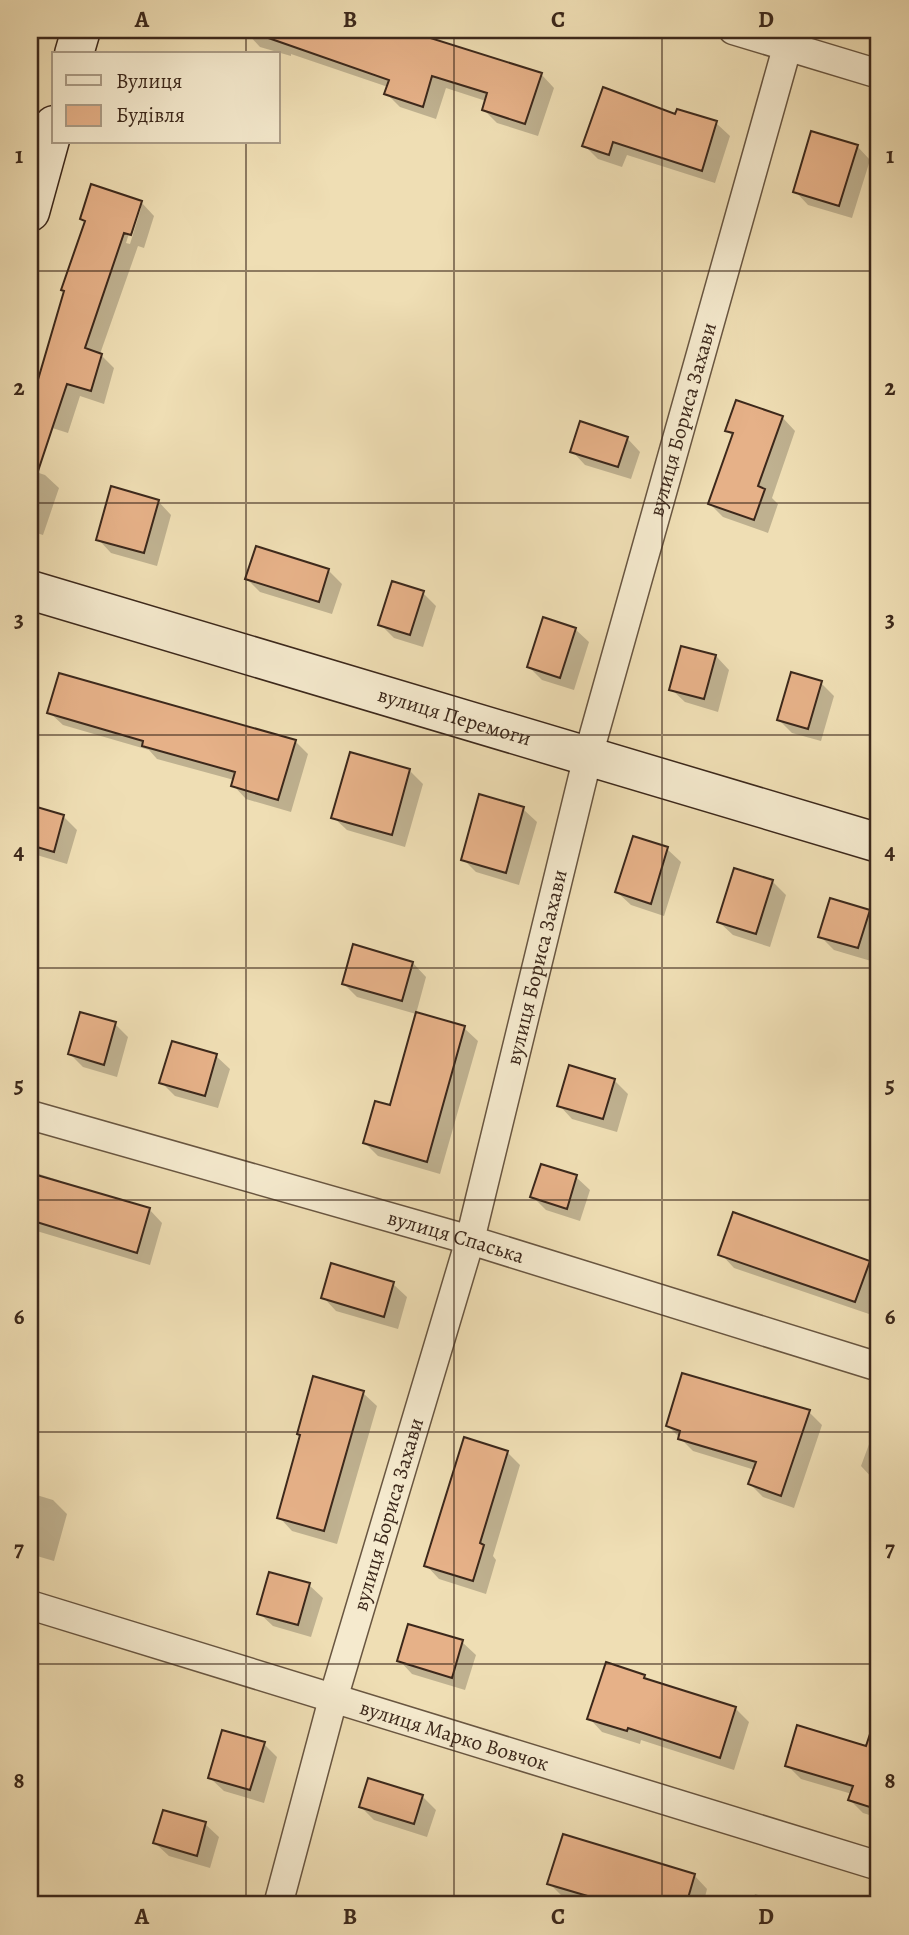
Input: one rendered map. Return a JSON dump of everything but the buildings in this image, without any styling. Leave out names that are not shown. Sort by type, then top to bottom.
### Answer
[{"type":"main road","points":[[75,52],[81,30]]},
{"type":"main road","points":[[30,212],[52,131]]},
{"type":"main road","name":"вулиця Перемоги","points":[[30,590],[879,843]]},
{"type":"street","points":[[733,30],[789,38],[879,74]]},
{"type":"street","name":"вулиця Бориса Захави","points":[[278,1905],[333,1699],[470,1240],[588,756],[789,38]]},
{"type":"street","name":"вулиця Спаська","points":[[30,1115],[470,1240],[879,1367]]},
{"type":"street","name":"вулиця Марко Вовчок","points":[[30,1605],[879,1866]]}]
